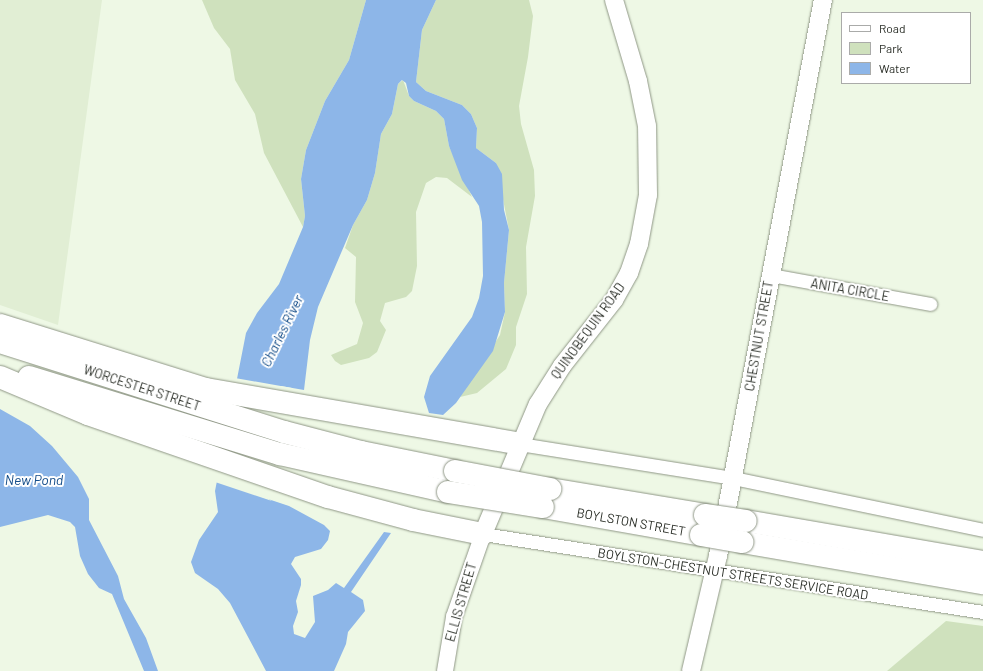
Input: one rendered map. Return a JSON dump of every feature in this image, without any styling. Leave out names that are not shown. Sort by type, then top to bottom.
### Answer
[{"type":"highway","points":[[0,325],[161,376],[223,392],[520,444]]},
{"type":"highway","name":"WORCESTER STREET","points":[[0,342],[219,413],[284,432]]},
{"type":"highway","name":"WORCESTER STREET","points":[[0,369],[280,454]]},
{"type":"highway","points":[[0,377],[88,414],[276,479],[367,508],[483,534]]},
{"type":"highway","name":"BOYLSTON STREET","points":[[284,432],[361,452],[455,471],[547,498]]},
{"type":"highway","name":"BOYLSTON STREET","points":[[280,454],[448,492],[547,498],[744,532],[983,583]]},
{"type":"highway","name":"BOYLSTON STREET","points":[[744,532],[983,562]]},
{"type":"main road","name":"QUINOBEQUIN ROAD","points":[[483,534],[520,444],[553,378],[622,286],[639,244],[648,195],[647,126],[638,81],[614,0]]},
{"type":"main road","name":"CHESTNUT STREET","points":[[691,671],[715,571],[823,0]]},
{"type":"street","name":"ANITA CIRCLE","points":[[770,275],[930,304]]},
{"type":"street","points":[[520,444],[733,478],[983,530]]},
{"type":"street","name":"BOYLSTON-CHESTNUT STREETS SERVICE ROAD","points":[[483,534],[983,612]]},
{"type":"street","name":"ELLIS STREET","points":[[445,671],[454,617],[483,534]]},
{"type":"shaded area","points":[[0,0],[102,0],[58,325],[0,305]]},
{"type":"green space","points":[[202,0],[366,0],[349,60],[325,101],[306,150],[301,179],[305,216],[303,227],[264,153],[255,114],[235,80],[230,49],[214,28]]},
{"type":"green space","points":[[436,0],[529,0],[533,16],[528,57],[519,106],[521,124],[534,170],[535,196],[526,247],[527,294],[516,327],[516,345],[506,369],[477,393],[460,397],[500,335],[505,312],[504,283],[509,230],[496,163],[476,148],[477,128],[471,114],[462,105],[426,91],[416,82],[422,30]]},
{"type":"green space","points":[[403,80],[409,96],[414,101],[436,111],[444,119],[449,146],[472,197],[447,178],[436,177],[426,183],[416,212],[417,266],[412,291],[406,297],[385,303],[380,321],[386,330],[377,352],[369,358],[341,365],[335,361],[331,355],[357,344],[363,323],[355,302],[356,257],[345,248],[353,225],[367,200],[375,173],[381,134],[392,114],[398,84]]},
{"type":"green space","points":[[946,621],[983,626],[983,671],[887,671]]},
{"type":"water","name":"Charles River","points":[[366,0],[436,0],[422,30],[416,82],[426,91],[462,105],[471,114],[477,128],[476,148],[496,163],[502,174],[504,210],[509,230],[504,283],[505,312],[493,351],[456,403],[443,415],[429,413],[424,397],[430,376],[472,317],[479,298],[483,276],[482,222],[479,206],[462,180],[449,146],[444,119],[436,111],[414,101],[409,96],[406,83],[402,80],[398,84],[392,114],[381,134],[375,173],[367,200],[353,225],[318,307],[310,340],[304,390],[281,386],[262,497],[289,506],[324,525],[330,531],[328,540],[321,549],[295,557],[291,564],[301,579],[301,585],[296,601],[298,612],[293,626],[294,634],[305,638],[315,622],[313,596],[328,590],[336,583],[344,588],[384,532],[391,533],[351,592],[363,600],[365,611],[348,632],[346,644],[334,671],[266,671],[230,603],[218,589],[195,573],[191,562],[199,540],[218,512],[215,491],[246,333],[257,313],[279,284],[303,227],[305,216],[301,179],[306,150],[325,101],[349,60]]},
{"type":"water","name":"New Pond","points":[[0,409],[30,426],[52,446],[78,477],[89,499],[89,520],[118,576],[124,599],[146,638],[158,671],[144,671],[112,594],[99,588],[88,574],[80,556],[75,527],[70,522],[48,515],[0,527]]},
{"type":"pier","points":[[235,378],[292,388],[282,388],[264,496],[272,501],[215,482]]}]
